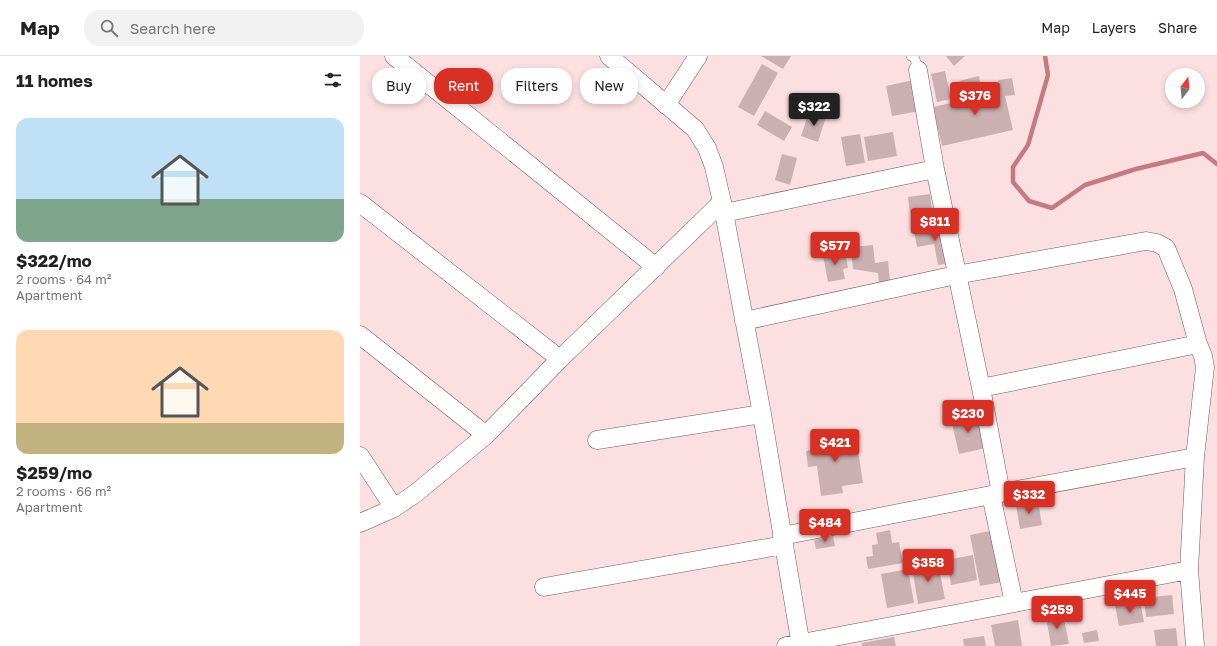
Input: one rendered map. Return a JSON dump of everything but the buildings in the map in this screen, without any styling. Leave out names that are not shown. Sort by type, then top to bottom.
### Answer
[{"type":"street","points":[[394,56],[656,267]]},
{"type":"street","points":[[609,56],[695,129],[702,138],[714,167],[723,207],[762,414],[783,541],[796,645],[1189,570]]},
{"type":"street","points":[[666,105],[698,56]]},
{"type":"street","points":[[915,63],[956,275],[981,388],[996,494],[1014,603]]},
{"type":"street","points":[[360,524],[394,508],[486,435],[560,359],[656,267],[723,207],[935,169]]},
{"type":"street","points":[[363,211],[560,359]]},
{"type":"street","points":[[744,321],[956,275],[1146,241],[1157,243],[1166,248],[1183,289],[1198,344],[1203,356],[1204,367],[1195,457],[1189,570],[1195,646]]},
{"type":"street","points":[[360,335],[486,435]]},
{"type":"street","points":[[981,388],[1198,344]]},
{"type":"street","points":[[597,440],[762,414]]},
{"type":"street","points":[[360,456],[394,508]]},
{"type":"street","points":[[544,587],[783,541],[996,494],[1195,457]]},
{"type":"waterway","points":[[1045,56],[1048,75],[1028,145],[1013,167],[1013,182],[1029,201],[1052,208],[1085,185],[1136,169],[1203,153],[1217,164]]}]
